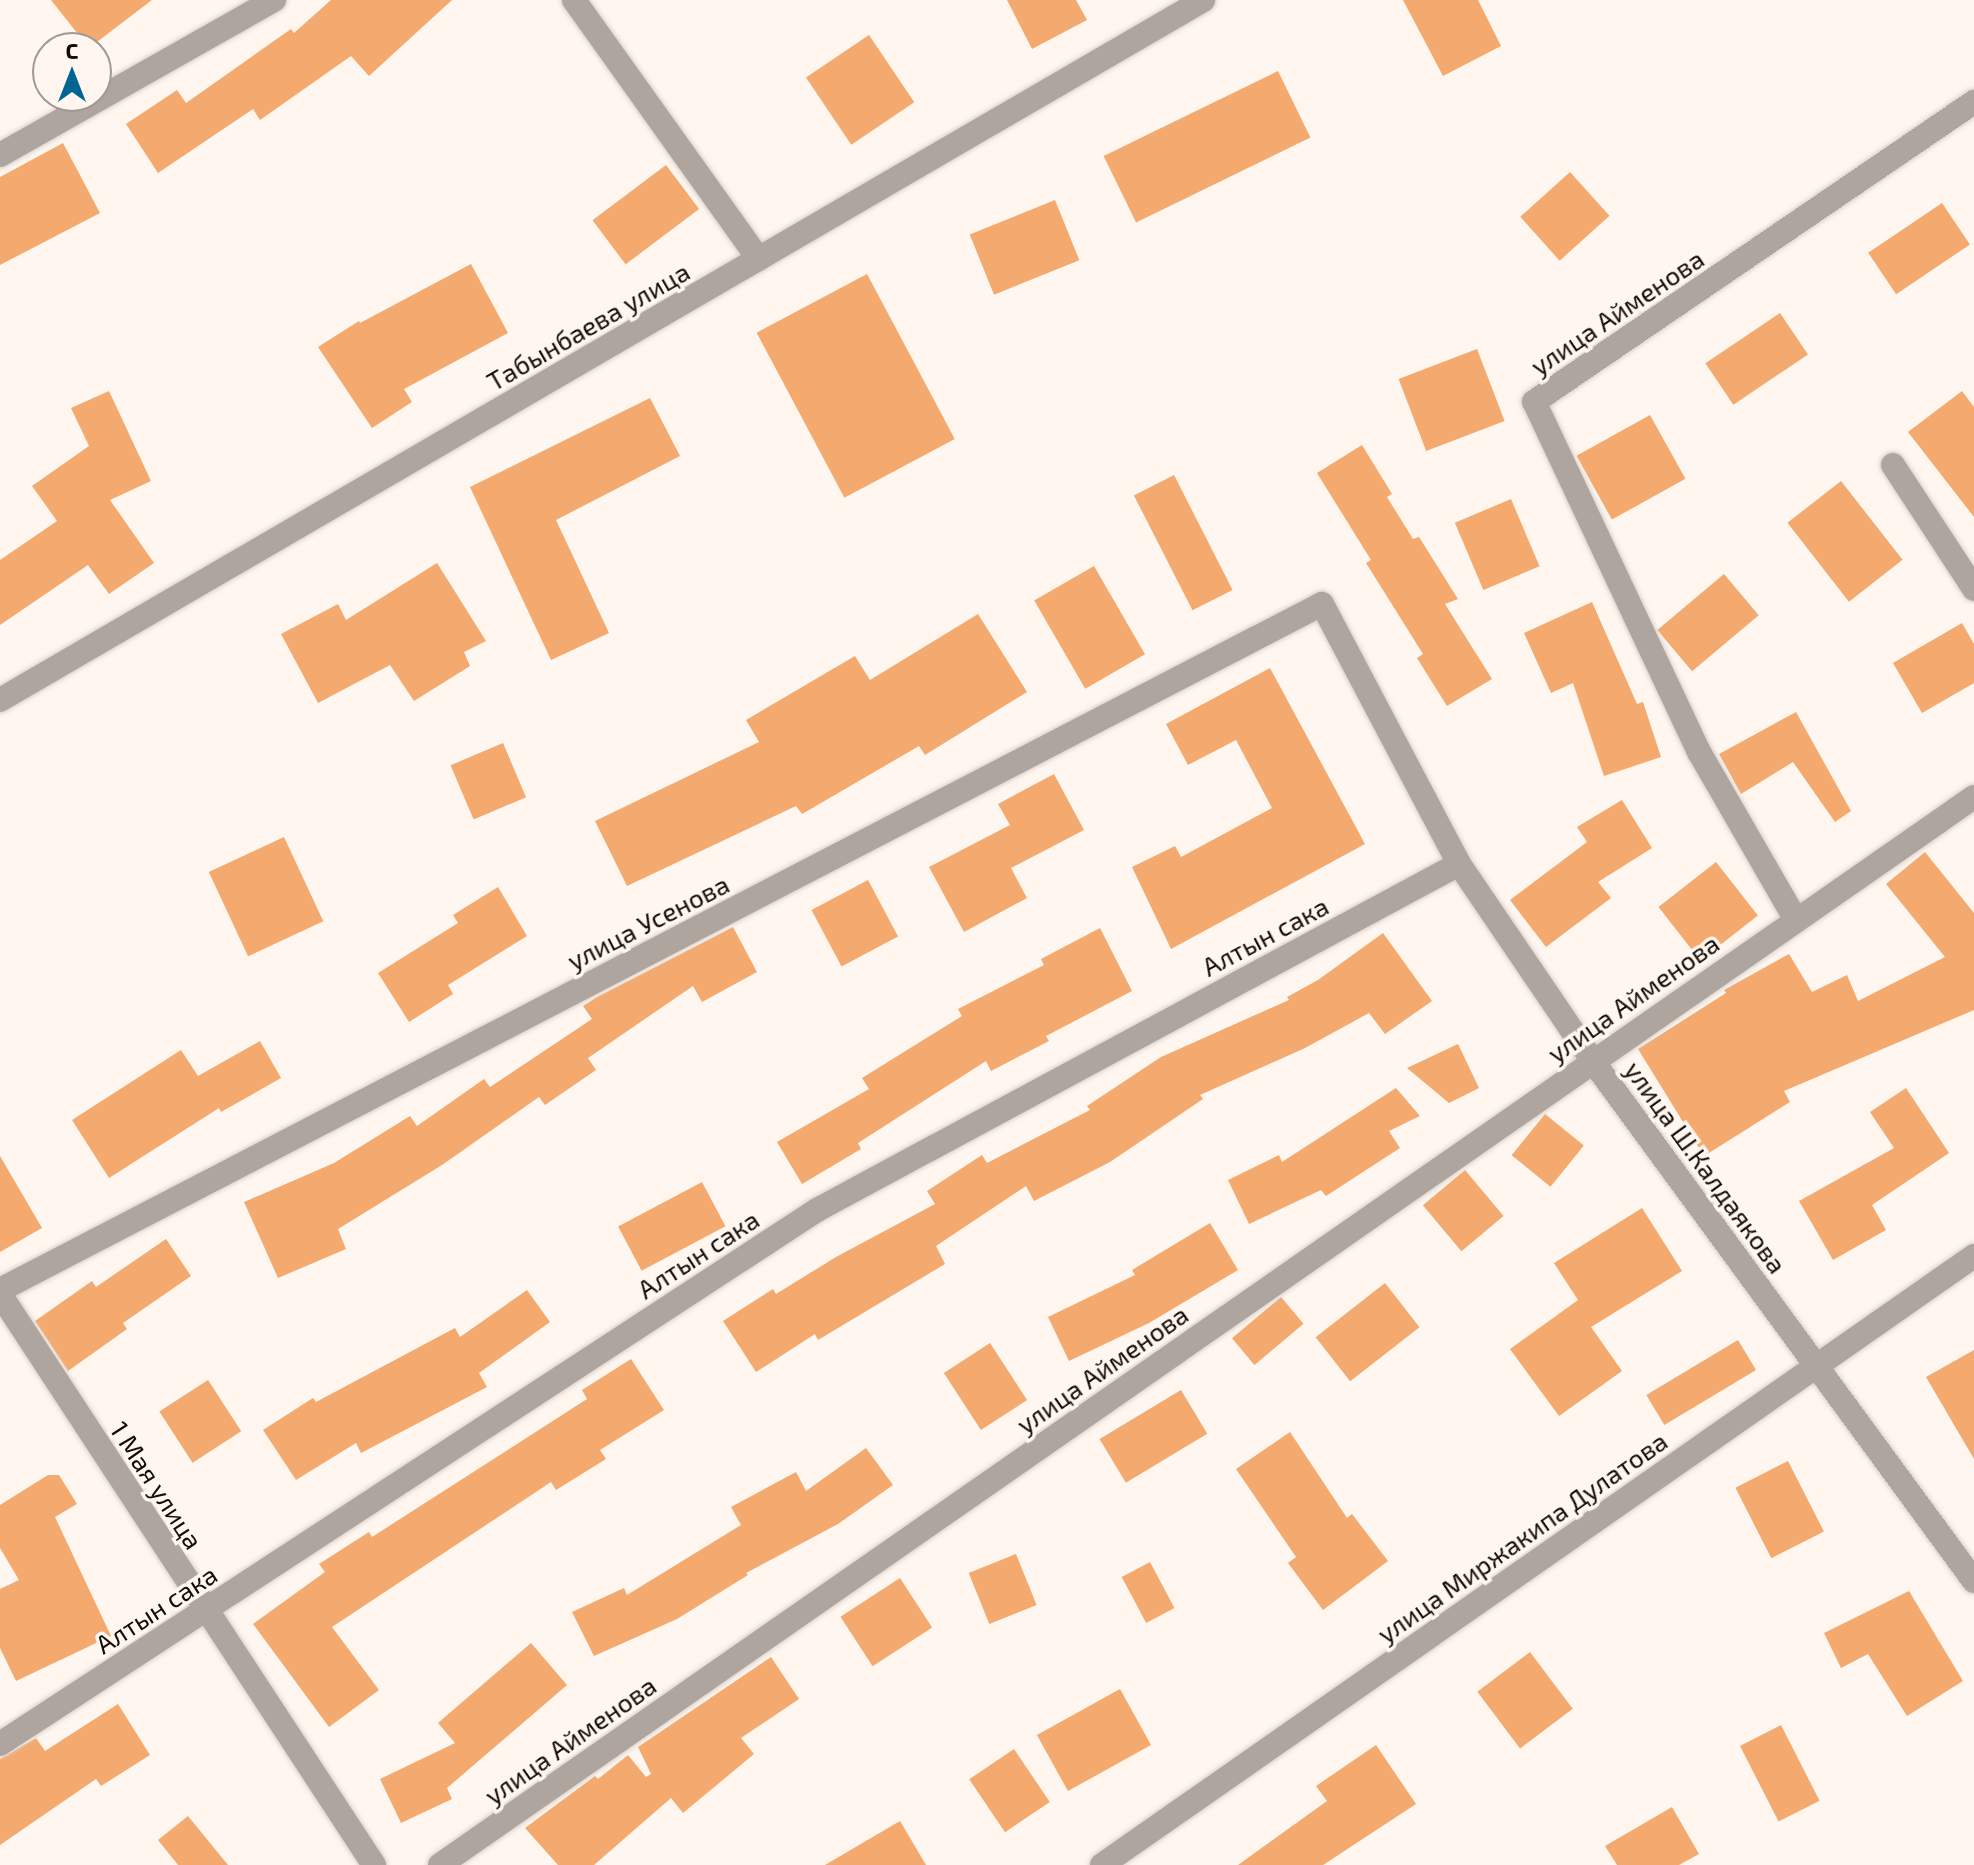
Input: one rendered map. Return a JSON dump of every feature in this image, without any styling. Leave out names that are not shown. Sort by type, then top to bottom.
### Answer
[{"type":"street","points":[[0,155],[274,0]]},
{"type":"street","points":[[574,0],[759,259]]},
{"type":"street","name":"Табынбаева улица","points":[[0,700],[1203,0]]},
{"type":"street","name":"улица Айменова","points":[[1796,920],[1699,752],[1534,402],[1974,102]]},
{"type":"street","points":[[1893,465],[1974,589]]},
{"type":"street","name":"улица Ш.Калдаякова","points":[[1322,604],[1459,864],[1592,1060],[1974,1581]]},
{"type":"street","name":"улица Усенова","points":[[0,1292],[1322,604]]},
{"type":"street","name":"улица Айменова","points":[[440,1865],[1592,1060],[1974,797]]},
{"type":"street","name":"Алтын сака","points":[[0,1744],[817,1210],[1459,864]]},
{"type":"street","name":"улица Миржакипа Дулатова","points":[[1102,1865],[1974,1256]]},
{"type":"street","name":"1 Мая улица","points":[[0,1292],[374,1865]]},
{"type":"building","points":[[51,0],[152,0],[110,32],[76,32]]},
{"type":"building","points":[[331,0],[452,0],[369,76],[351,56],[260,120],[253,109],[158,173],[126,124],[177,90],[186,103],[291,29],[294,33]]},
{"type":"building","points":[[1007,0],[1076,0],[1087,20],[1032,49]]},
{"type":"building","points":[[1403,0],[1478,0],[1501,46],[1443,76]]},
{"type":"building","points":[[869,35],[914,102],[851,145],[806,77]]},
{"type":"building","points":[[1278,71],[1310,138],[1136,223],[1104,156]]},
{"type":"building","points":[[63,143],[100,213],[0,265],[0,177]]},
{"type":"building","points":[[666,165],[699,209],[626,264],[593,220]]},
{"type":"building","points":[[1570,172],[1609,216],[1560,261],[1520,217]]},
{"type":"building","points":[[1055,200],[1079,260],[994,295],[970,234]]},
{"type":"building","points":[[1942,203],[1970,244],[1896,294],[1868,253]]},
{"type":"building","points":[[471,264],[508,333],[404,389],[412,402],[372,428],[318,347],[359,321]]},
{"type":"building","points":[[867,274],[955,439],[844,498],[757,333]]},
{"type":"building","points":[[1780,313],[1808,354],[1733,405],[1705,363]]},
{"type":"building","points":[[1477,349],[1505,421],[1426,451],[1399,379]]},
{"type":"building","points":[[109,391],[151,481],[110,500],[154,563],[109,594],[88,565],[0,625],[0,560],[57,521],[32,486],[89,446],[71,408]]},
{"type":"building","points":[[1962,391],[1974,407],[1974,517],[1908,432]]},
{"type":"building","points":[[650,398],[680,456],[556,520],[609,633],[551,660],[470,487]]},
{"type":"building","points":[[1650,415],[1685,479],[1612,520],[1577,456]]},
{"type":"building","points":[[1362,445],[1392,494],[1387,497],[1413,539],[1419,537],[1458,599],[1445,604],[1492,679],[1447,706],[1417,658],[1423,654],[1366,563],[1371,560],[1317,473]]},
{"type":"building","points":[[1174,475],[1233,590],[1192,610],[1134,495]]},
{"type":"building","points":[[1841,481],[1903,560],[1849,602],[1787,523]]},
{"type":"building","points":[[1511,499],[1540,566],[1483,590],[1455,523]]},
{"type":"building","points":[[437,563],[486,641],[464,652],[470,666],[414,701],[390,665],[318,703],[281,634],[338,604],[346,620]]},
{"type":"building","points":[[1094,566],[1145,654],[1085,689],[1034,600]]},
{"type":"building","points":[[1724,574],[1759,615],[1692,671],[1657,630]]},
{"type":"building","points":[[1592,602],[1637,704],[1643,702],[1661,757],[1604,776],[1573,683],[1551,693],[1524,633]]},
{"type":"building","points":[[978,614],[1027,692],[925,755],[919,746],[802,814],[796,806],[627,886],[595,821],[759,742],[746,720],[855,656],[870,680]]},
{"type":"building","points":[[1962,623],[1974,644],[1974,683],[1922,713],[1893,663]]},
{"type":"building","points":[[1270,668],[1365,844],[1171,949],[1132,867],[1175,846],[1181,857],[1272,808],[1236,740],[1188,765],[1166,724]]},
{"type":"building","points":[[1796,712],[1851,811],[1835,822],[1793,762],[1741,794],[1719,754]]},
{"type":"building","points":[[503,743],[526,797],[474,820],[451,765]]},
{"type":"building","points":[[1054,774],[1084,830],[1011,868],[1027,898],[964,932],[929,867],[1010,825],[998,804]]},
{"type":"building","points":[[1622,800],[1652,848],[1598,882],[1611,898],[1546,947],[1510,900],[1587,842],[1577,827]]},
{"type":"building","points":[[284,837],[323,921],[248,956],[209,872]]},
{"type":"building","points":[[1925,852],[1974,913],[1974,1010],[1784,1091],[1790,1102],[1704,1156],[1638,1049],[1726,993],[1724,990],[1789,954],[1812,992],[1847,975],[1858,1001],[1945,957],[1886,884]]},
{"type":"building","points":[[1716,862],[1758,916],[1700,961],[1658,907]]},
{"type":"building","points":[[868,880],[898,937],[842,967],[811,910]]},
{"type":"building","points":[[498,887],[527,936],[448,985],[453,994],[409,1022],[378,973],[458,923],[453,915]]},
{"type":"building","points":[[733,927],[757,972],[702,1002],[693,986],[588,1058],[596,1070],[545,1105],[539,1097],[442,1165],[338,1229],[346,1249],[278,1278],[244,1202],[334,1163],[410,1116],[417,1126],[484,1079],[490,1087],[592,1019],[583,1006]]},
{"type":"building","points":[[1100,928],[1132,991],[1046,1036],[1049,1041],[991,1071],[986,1061],[858,1143],[861,1149],[802,1184],[777,1142],[869,1089],[862,1078],[962,1016],[958,1009],[1044,965],[1041,959]]},
{"type":"building","points":[[1383,933],[1432,1001],[1385,1034],[1369,1013],[1305,1048],[1200,1095],[1203,1099],[1110,1162],[1034,1201],[1026,1186],[936,1246],[945,1264],[818,1340],[815,1334],[756,1372],[723,1321],[773,1289],[776,1294],[836,1257],[935,1204],[927,1191],[982,1155],[987,1163],[1090,1110],[1087,1106],[1161,1057],[1289,1000],[1287,997],[1318,980]]},
{"type":"building","points":[[260,1041],[281,1078],[221,1112],[219,1108],[109,1178],[72,1120],[181,1050],[198,1076]]},
{"type":"building","points":[[1458,1044],[1479,1088],[1449,1103],[1407,1068]]},
{"type":"building","points":[[1396,1088],[1420,1116],[1389,1131],[1400,1148],[1326,1196],[1321,1190],[1249,1224],[1228,1180],[1279,1155],[1282,1162]]},
{"type":"building","points":[[1906,1088],[1949,1153],[1872,1205],[1886,1230],[1833,1260],[1799,1201],[1894,1148],[1870,1112]]},
{"type":"building","points":[[1545,1114],[1584,1145],[1551,1187],[1512,1155]]},
{"type":"building","points":[[0,1156],[42,1228],[0,1252]]},
{"type":"building","points":[[1465,1170],[1504,1216],[1461,1251],[1423,1205]]},
{"type":"building","points":[[702,1182],[725,1226],[642,1271],[618,1227]]},
{"type":"building","points":[[1642,1208],[1682,1271],[1591,1327],[1622,1371],[1559,1416],[1510,1349],[1578,1300],[1554,1263]]},
{"type":"building","points":[[1210,1223],[1238,1270],[1149,1323],[1069,1361],[1048,1317],[1135,1275],[1132,1270]]},
{"type":"building","points":[[166,1239],[191,1276],[123,1323],[127,1329],[68,1371],[35,1321],[92,1281],[96,1287]]},
{"type":"building","points":[[1385,1283],[1419,1327],[1350,1381],[1316,1337]]},
{"type":"building","points":[[527,1290],[550,1322],[479,1373],[487,1387],[361,1453],[356,1443],[296,1480],[263,1430],[313,1398],[316,1402],[455,1328],[460,1337]]},
{"type":"building","points":[[1281,1297],[1303,1324],[1254,1365],[1232,1338]]},
{"type":"building","points":[[1738,1340],[1756,1370],[1664,1425],[1646,1395]]},
{"type":"building","points":[[990,1343],[1027,1400],[981,1430],[944,1373]]},
{"type":"building","points":[[1974,1350],[1974,1459],[1926,1377]]},
{"type":"building","points":[[631,1359],[664,1410],[600,1450],[606,1459],[556,1490],[551,1482],[332,1627],[379,1690],[329,1727],[253,1624],[325,1572],[319,1564],[369,1532],[372,1537],[587,1399],[582,1390]]},
{"type":"building","points":[[208,1380],[241,1431],[193,1463],[159,1412]]},
{"type":"building","points":[[1181,1390],[1207,1434],[1126,1483],[1100,1439]]},
{"type":"building","points":[[1290,1432],[1347,1518],[1352,1514],[1388,1561],[1323,1610],[1288,1563],[1296,1557],[1236,1469]]},
{"type":"building","points":[[866,1448],[893,1485],[838,1524],[746,1573],[748,1575],[677,1619],[594,1656],[572,1612],[624,1588],[627,1595],[741,1525],[731,1507],[796,1472],[806,1491]]},
{"type":"building","points":[[1788,1461],[1824,1531],[1771,1558],[1735,1488]]},
{"type":"building","points":[[48,1475],[59,1475],[77,1504],[55,1517],[111,1636],[16,1681],[0,1648],[0,1589],[19,1580],[0,1548],[0,1505]]},
{"type":"building","points":[[1016,1554],[1037,1605],[989,1624],[969,1573]]},
{"type":"building","points":[[1150,1562],[1174,1608],[1146,1623],[1122,1577]]},
{"type":"building","points":[[900,1578],[932,1627],[873,1666],[840,1617]]},
{"type":"building","points":[[1909,1591],[1963,1681],[1907,1716],[1868,1654],[1841,1668],[1824,1633]]},
{"type":"building","points":[[531,1643],[567,1685],[447,1788],[452,1799],[401,1823],[380,1779],[455,1743],[438,1723]]},
{"type":"building","points":[[1530,1652],[1573,1709],[1520,1748],[1477,1692]]},
{"type":"building","points":[[771,1657],[799,1699],[741,1738],[754,1754],[683,1813],[671,1798],[594,1865],[558,1865],[525,1828],[628,1755],[646,1777],[651,1774],[638,1747]]},
{"type":"building","points":[[1120,1689],[1151,1745],[1068,1791],[1037,1735]]},
{"type":"building","points":[[118,1704],[150,1755],[101,1786],[96,1779],[0,1845],[0,1759],[36,1738],[45,1751]]},
{"type":"building","points":[[1781,1725],[1820,1801],[1779,1822],[1740,1746]]},
{"type":"building","points":[[1376,1745],[1416,1804],[1323,1865],[1238,1865],[1327,1801],[1316,1786]]},
{"type":"building","points":[[1014,1749],[1050,1802],[1005,1832],[969,1779]]},
{"type":"building","points":[[1672,1807],[1699,1854],[1679,1865],[1617,1865],[1605,1846]]},
{"type":"building","points":[[188,1816],[228,1865],[178,1865],[158,1840]]},
{"type":"building","points":[[900,1821],[926,1865],[825,1865]]}]
